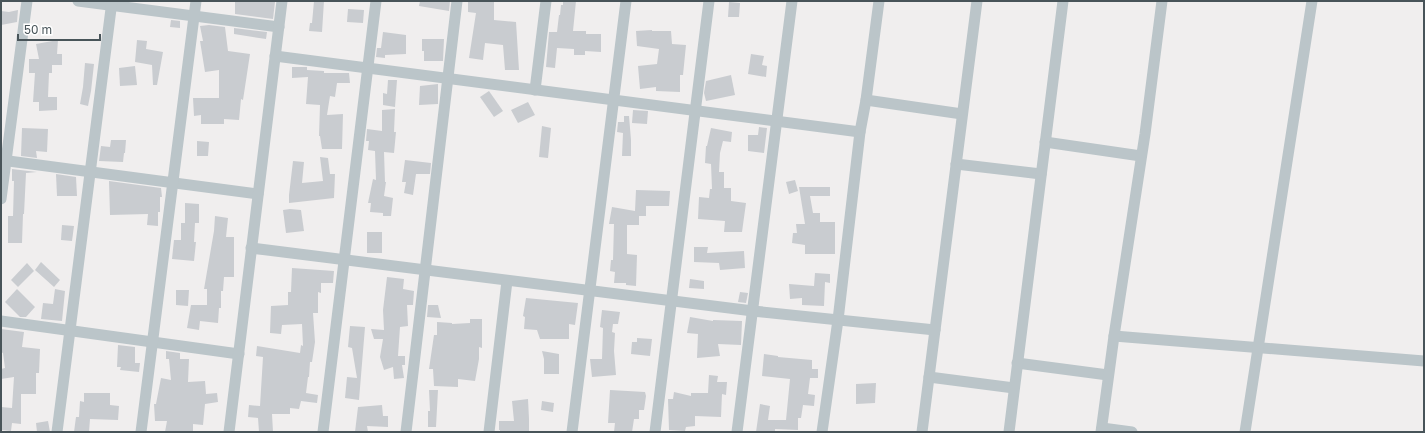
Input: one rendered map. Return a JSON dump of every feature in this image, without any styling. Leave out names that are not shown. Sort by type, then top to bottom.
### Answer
[{"type":"street","points":[[1,199],[3,161],[27,1]]},
{"type":"street","points":[[78,1],[111,4],[279,27]]},
{"type":"street","points":[[141,432],[196,1]]},
{"type":"street","points":[[229,432],[282,1]]},
{"type":"street","points":[[323,432],[376,1]]},
{"type":"street","points":[[406,432],[457,1]]},
{"type":"street","points":[[535,90],[546,1]]},
{"type":"street","points":[[572,432],[626,1]]},
{"type":"street","points":[[655,432],[709,1]]},
{"type":"street","points":[[738,432],[792,1]]},
{"type":"street","points":[[822,432],[838,320],[860,132],[866,100],[878,1]]},
{"type":"street","points":[[922,432],[977,1]]},
{"type":"street","points":[[1009,432],[1063,1]]},
{"type":"street","points":[[1132,432],[1101,430],[1145,134],[1162,1]]},
{"type":"street","points":[[1245,432],[1312,1]]},
{"type":"street","points":[[57,432],[111,4]]},
{"type":"street","points":[[275,56],[860,132]]},
{"type":"street","points":[[866,100],[962,114]]},
{"type":"street","points":[[1045,142],[1141,156]]},
{"type":"street","points":[[3,161],[258,194]]},
{"type":"street","points":[[956,164],[1041,174]]},
{"type":"street","points":[[251,248],[753,312],[935,330]]},
{"type":"street","points":[[489,432],[507,280]]},
{"type":"street","points":[[1,322],[238,354]]},
{"type":"street","points":[[1114,336],[1424,361]]},
{"type":"street","points":[[1017,363],[1108,375]]},
{"type":"street","points":[[929,376],[1014,388]]},
{"type":"building","points":[[235,1],[275,2],[273,19],[235,14]]},
{"type":"building","points":[[314,1],[324,1],[322,32],[309,31],[310,23],[312,23]]},
{"type":"building","points":[[420,1],[450,1],[449,11],[419,6]]},
{"type":"building","points":[[468,1],[494,1],[494,20],[516,22],[519,70],[505,70],[503,45],[485,43],[483,60],[469,58],[476,13],[468,12]]},
{"type":"building","points":[[563,1],[576,1],[573,31],[586,31],[586,34],[601,34],[601,52],[585,51],[585,55],[574,55],[574,49],[557,48],[555,68],[546,67],[549,32],[557,32],[559,15]]},
{"type":"building","points":[[729,2],[740,3],[739,17],[728,17]]},
{"type":"building","points":[[348,9],[364,10],[363,23],[347,22]]},
{"type":"building","points":[[18,10],[17,22],[1,25],[1,11],[9,12]]},
{"type":"building","points":[[171,20],[180,21],[180,28],[170,27]]},
{"type":"building","points":[[209,25],[225,27],[228,51],[250,54],[243,100],[241,99],[239,120],[224,119],[224,124],[201,124],[201,115],[194,116],[193,98],[219,98],[219,70],[205,72],[200,41],[203,41],[200,26]]},
{"type":"building","points":[[234,28],[267,32],[266,39],[234,34]]},
{"type":"building","points":[[636,31],[671,31],[672,44],[686,45],[683,75],[680,75],[680,92],[656,91],[656,87],[640,89],[638,66],[657,64],[659,49],[637,46]]},
{"type":"building","points":[[383,32],[406,35],[406,54],[385,55],[385,58],[376,57],[377,48],[381,48]]},
{"type":"building","points":[[422,39],[444,39],[443,61],[424,61]]},
{"type":"building","points":[[58,40],[57,54],[62,54],[62,65],[52,65],[52,73],[49,73],[48,97],[57,97],[57,110],[39,111],[39,102],[33,102],[35,73],[29,73],[29,59],[39,59],[36,44]]},
{"type":"building","points":[[137,40],[147,41],[146,49],[163,52],[157,85],[153,85],[152,65],[135,62]]},
{"type":"building","points":[[751,54],[764,56],[762,65],[767,66],[766,77],[748,74]]},
{"type":"building","points":[[85,63],[94,64],[88,106],[80,104]]},
{"type":"building","points":[[135,66],[137,85],[120,86],[119,68]]},
{"type":"building","points":[[292,67],[307,67],[307,70],[324,71],[324,73],[349,73],[350,83],[337,83],[335,97],[330,96],[327,115],[343,114],[342,149],[322,149],[319,136],[320,105],[306,104],[308,77],[292,78]]},
{"type":"building","points":[[731,75],[735,95],[706,101],[704,93],[706,81]]},
{"type":"building","points":[[388,80],[397,80],[395,107],[383,105],[383,93],[387,94]]},
{"type":"building","points":[[438,84],[438,104],[419,105],[420,86]]},
{"type":"building","points":[[489,91],[503,111],[494,117],[480,97]]},
{"type":"building","points":[[528,102],[535,115],[518,123],[511,110]]},
{"type":"building","points":[[395,109],[394,132],[396,132],[394,153],[384,152],[386,182],[384,196],[393,198],[391,216],[383,216],[383,213],[370,212],[371,203],[368,203],[373,179],[376,180],[375,151],[368,150],[369,141],[366,141],[367,129],[382,131],[382,110]]},
{"type":"building","points":[[633,110],[648,111],[647,124],[632,123]]},
{"type":"building","points":[[624,116],[629,116],[631,156],[622,156],[623,133],[617,132],[618,122],[624,122]]},
{"type":"building","points":[[542,126],[551,128],[548,158],[539,157]]},
{"type":"building","points":[[759,127],[767,128],[764,153],[748,151],[748,135],[758,135]]},
{"type":"building","points":[[22,128],[48,129],[47,152],[36,151],[37,158],[21,156]]},
{"type":"building","points":[[711,128],[732,132],[731,142],[723,141],[720,153],[719,172],[724,172],[724,188],[731,188],[731,201],[746,203],[742,232],[724,232],[725,221],[698,219],[699,197],[709,198],[710,189],[712,189],[711,164],[705,163],[706,146]]},
{"type":"building","points":[[111,140],[126,140],[123,162],[99,161],[101,146],[110,147]]},
{"type":"building","points":[[197,141],[209,142],[208,156],[197,156]]},
{"type":"building","points":[[320,157],[328,158],[330,174],[335,174],[334,198],[289,203],[293,161],[304,162],[302,183],[323,181]]},
{"type":"building","points":[[405,160],[431,163],[430,174],[416,174],[413,195],[404,193],[406,182],[402,182]]},
{"type":"building","points":[[12,169],[37,172],[26,173],[22,243],[8,243],[8,216],[13,216],[14,181],[12,181]]},
{"type":"building","points":[[56,174],[76,177],[77,196],[57,196]]},
{"type":"building","points":[[795,180],[798,191],[789,194],[786,182]]},
{"type":"building","points":[[109,181],[161,188],[162,197],[160,197],[158,226],[147,225],[148,214],[110,215]]},
{"type":"building","points":[[799,187],[830,187],[830,196],[810,196],[813,213],[820,213],[820,222],[835,222],[835,254],[805,254],[805,245],[792,243],[793,233],[797,233],[796,224],[805,224]]},
{"type":"building","points":[[636,190],[670,191],[669,206],[646,206],[646,216],[639,216],[639,225],[627,225],[627,254],[637,255],[636,286],[626,285],[626,283],[614,283],[615,272],[610,271],[611,260],[613,260],[614,224],[609,224],[612,207],[635,211]]},
{"type":"building","points":[[185,203],[199,204],[199,223],[195,223],[194,242],[196,242],[194,261],[172,259],[174,240],[181,240],[181,223],[185,223]]},
{"type":"building","points":[[283,210],[301,210],[304,231],[286,233]]},
{"type":"building","points":[[215,216],[228,218],[226,237],[234,237],[234,277],[224,277],[218,323],[200,321],[199,330],[187,328],[191,305],[207,305],[207,289],[204,289],[214,231]]},
{"type":"building","points":[[62,225],[74,226],[72,241],[61,240]]},
{"type":"building","points":[[367,232],[382,232],[382,253],[367,253]]},
{"type":"building","points":[[694,247],[708,247],[707,253],[744,251],[745,268],[720,270],[719,263],[694,262]]},
{"type":"building","points":[[41,262],[60,280],[54,287],[35,270]]},
{"type":"building","points":[[27,263],[34,271],[18,287],[11,280]]},
{"type":"building","points":[[292,268],[334,271],[333,283],[321,283],[321,293],[318,292],[318,313],[313,313],[315,342],[312,362],[310,362],[306,393],[318,395],[317,403],[301,401],[299,409],[290,408],[290,414],[272,414],[273,432],[259,432],[258,418],[248,417],[249,405],[260,406],[263,357],[256,356],[257,346],[300,353],[301,345],[303,346],[302,324],[282,325],[281,334],[270,333],[271,306],[288,305],[288,292],[291,292]]},
{"type":"building","points":[[815,273],[830,274],[830,283],[825,282],[824,306],[802,305],[802,298],[790,299],[789,284],[814,286]]},
{"type":"building","points":[[387,277],[404,279],[403,289],[414,291],[413,305],[407,305],[408,326],[400,327],[398,356],[405,356],[405,365],[402,365],[404,378],[394,379],[393,367],[384,370],[380,357],[383,339],[374,339],[371,329],[384,330],[383,310]]},
{"type":"building","points":[[690,279],[704,281],[704,289],[689,288]]},
{"type":"building","points":[[17,289],[35,307],[26,317],[20,317],[5,302]]},
{"type":"building","points":[[55,289],[65,291],[62,321],[41,319],[43,303],[53,304]]},
{"type":"building","points":[[176,290],[189,290],[188,306],[176,305]]},
{"type":"building","points":[[740,292],[748,293],[746,303],[738,302]]},
{"type":"building","points":[[526,298],[578,303],[575,325],[569,324],[569,339],[540,339],[537,330],[524,329],[525,317],[523,316]]},
{"type":"building","points":[[428,305],[438,305],[441,318],[427,317]]},
{"type":"building","points":[[602,310],[620,312],[618,324],[613,324],[612,332],[615,333],[614,351],[616,375],[592,377],[590,359],[602,359],[603,328],[600,327]]},
{"type":"building","points":[[690,317],[713,321],[742,321],[741,345],[718,344],[720,356],[697,358],[698,334],[687,333]]},
{"type":"building","points":[[470,319],[482,319],[482,348],[479,347],[479,359],[475,381],[458,379],[458,387],[434,386],[433,369],[429,369],[434,335],[437,335],[437,322],[452,324],[470,323]]},
{"type":"building","points":[[350,326],[365,327],[359,400],[345,398],[347,377],[357,378],[352,348],[348,347]]},
{"type":"building","points":[[1,329],[24,332],[22,347],[40,349],[39,373],[36,373],[36,394],[21,394],[21,424],[12,423],[11,431],[1,430],[1,407],[12,408],[14,377],[1,379],[1,369],[5,368],[3,353],[1,352]]},
{"type":"building","points":[[637,338],[652,339],[650,356],[631,354],[632,342],[637,342]]},
{"type":"building","points":[[118,345],[135,347],[135,363],[140,363],[139,372],[120,370],[121,367],[117,367]]},
{"type":"building","points":[[166,351],[180,353],[180,359],[189,359],[188,382],[205,381],[206,394],[217,393],[218,402],[205,404],[203,425],[193,424],[193,432],[165,432],[167,421],[155,421],[154,404],[156,404],[161,378],[171,380],[169,359],[166,359]]},
{"type":"building","points":[[542,351],[559,354],[559,374],[544,374],[544,359]]},
{"type":"building","points":[[764,354],[778,357],[812,360],[812,369],[818,369],[818,378],[810,378],[808,394],[815,395],[814,406],[803,405],[801,418],[798,418],[798,430],[775,429],[775,432],[756,432],[760,404],[770,406],[768,420],[786,420],[790,379],[762,376]]},
{"type":"building","points":[[709,375],[718,376],[717,382],[727,382],[726,395],[722,394],[721,417],[695,416],[695,426],[686,427],[685,431],[669,430],[668,399],[673,399],[674,392],[691,396],[691,393],[708,393]]},
{"type":"building","points":[[876,383],[875,403],[856,404],[856,384]]},
{"type":"building","points":[[429,390],[438,390],[436,427],[428,427],[428,411],[430,411]]},
{"type":"building","points":[[610,390],[645,392],[646,396],[644,410],[639,410],[639,419],[634,419],[632,432],[614,432],[615,423],[608,423]]},
{"type":"building","points":[[84,393],[110,393],[110,405],[119,406],[118,420],[90,419],[89,432],[74,432],[76,417],[79,417],[80,401],[84,402]]},
{"type":"building","points":[[528,399],[529,432],[500,432],[499,421],[514,421],[512,401]]},
{"type":"building","points":[[542,401],[554,403],[553,412],[541,410]]},
{"type":"building","points":[[382,405],[383,416],[388,416],[388,427],[367,426],[368,432],[355,432],[358,407]]},
{"type":"building","points":[[48,421],[50,432],[37,432],[36,423]]}]
